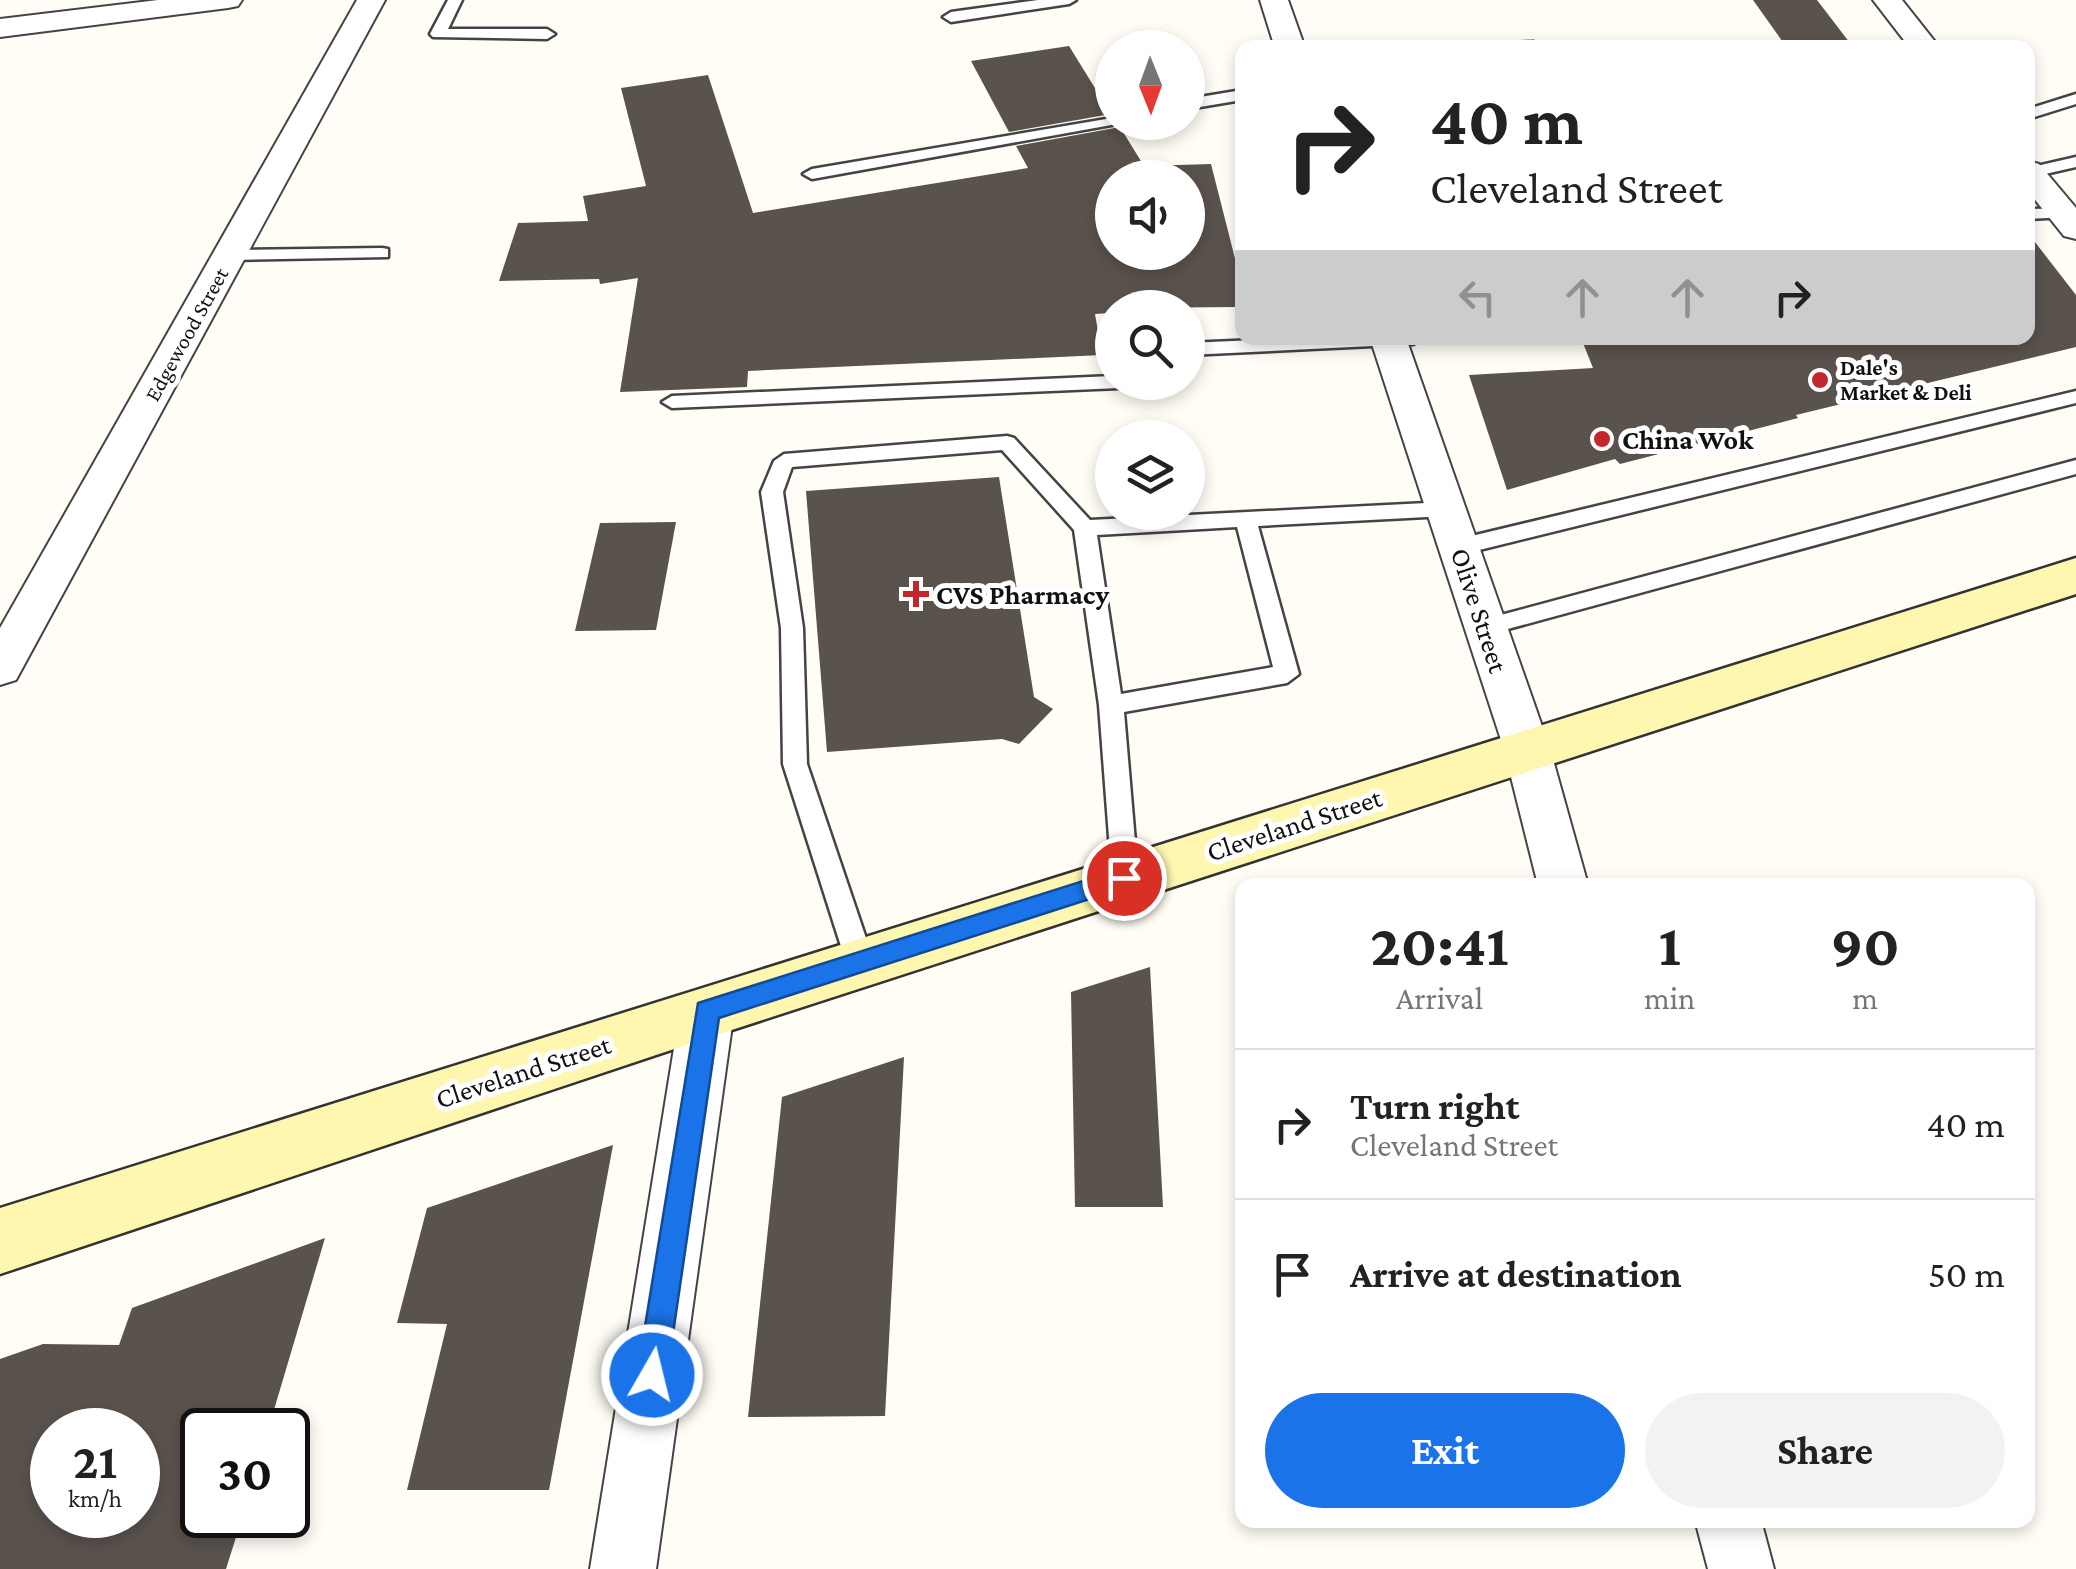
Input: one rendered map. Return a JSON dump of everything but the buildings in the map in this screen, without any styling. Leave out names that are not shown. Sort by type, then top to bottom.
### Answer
[{"type":"main road","name":"Cleveland Street","points":[[0,1241],[1527,749],[2071,585]]},
{"type":"street","points":[[0,28],[228,0]]},
{"type":"street","points":[[1274,0],[1287,40]]},
{"type":"street","points":[[1887,0],[1920,40]]},
{"type":"street","name":"Edgewood Street","points":[[0,668],[376,1]]},
{"type":"street","points":[[2035,180],[2072,223]]},
{"type":"street","name":"Olive Street","points":[[1399,345],[1453,528],[1527,749],[1560,878]]},
{"type":"street","points":[[623,1569],[707,1011]]},
{"type":"street","points":[[1730,1528],[1741,1569]]},
{"type":"lane","points":[[456,0],[438,34],[547,34]]},
{"type":"lane","points":[[950,17],[1069,0]]},
{"type":"lane","points":[[1205,101],[1235,96]]},
{"type":"lane","points":[[2035,112],[2076,99]]},
{"type":"lane","points":[[812,174],[1095,126]]},
{"type":"lane","points":[[2035,171],[2076,162]]},
{"type":"lane","points":[[2035,215],[2072,223]]},
{"type":"lane","points":[[230,255],[382,253]]},
{"type":"lane","points":[[1205,348],[1272,345]]},
{"type":"lane","points":[[672,402],[1095,383]]},
{"type":"lane","points":[[1084,528],[1246,518],[1453,528],[2076,397]]},
{"type":"lane","points":[[860,962],[795,764],[792,628],[772,492],[784,461],[1007,443],[1084,528],[1112,705],[1124,878]]},
{"type":"lane","points":[[1486,628],[2076,467]]},
{"type":"lane","points":[[1112,705],[1288,674],[1246,518]]},
{"type":"place","name":"Dale's Market & Deli","points":[[1820,380]]},
{"type":"place","name":"China Wok","points":[[1602,439]]},
{"type":"place","name":"CVS Pharmacy","points":[[916,594]]},
{"type":"route","points":[[652,1375],[707,1011],[1124,878]]}]
